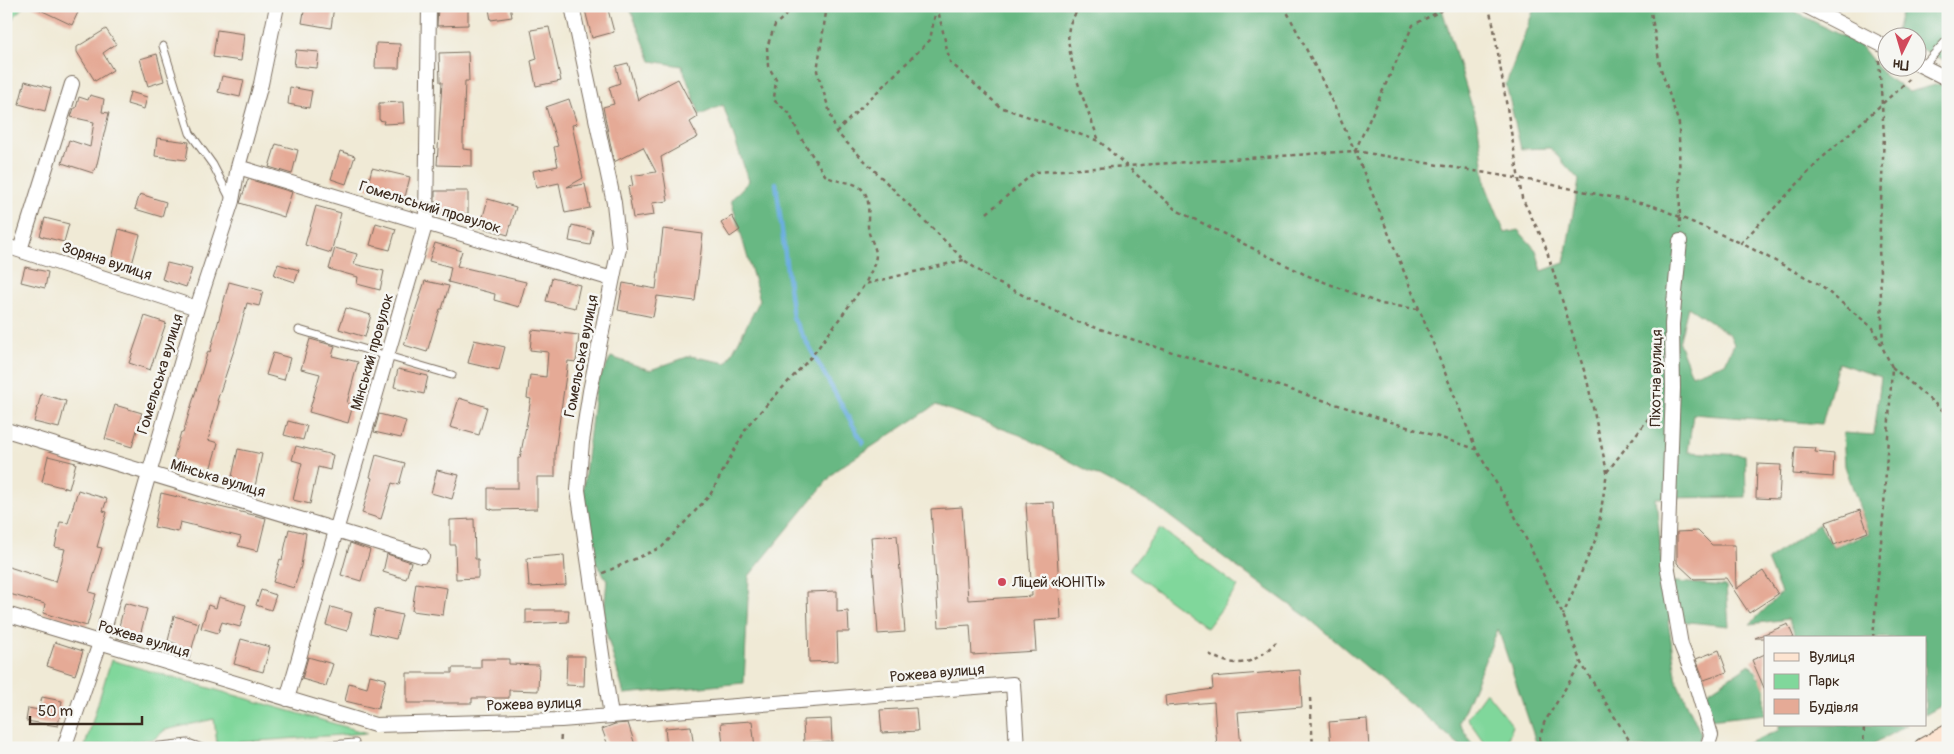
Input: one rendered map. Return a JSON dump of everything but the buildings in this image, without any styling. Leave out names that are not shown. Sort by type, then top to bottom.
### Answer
[{"type":"main road","points":[[1924,748],[1948,735]]},
{"type":"street","name":"Гомельська вулиця","points":[[64,748],[100,643],[197,308],[232,201],[238,167],[261,84],[277,6]]},
{"type":"street","name":"Мінський провулок","points":[[287,699],[426,222],[429,6]]},
{"type":"street","name":"Гомельська вулиця","points":[[572,6],[614,203],[619,248],[590,391],[581,451],[578,490],[610,716]]},
{"type":"street","points":[[1806,6],[1876,42]]},
{"type":"street","points":[[1926,68],[1948,79]]},
{"type":"street","points":[[13,248],[72,84]]},
{"type":"street","name":"Гомельський провулок","points":[[238,167],[612,279]]},
{"type":"street","name":"Піхотна вулиця","points":[[1680,241],[1672,324],[1673,388],[1667,564],[1681,645],[1693,675],[1711,735],[1707,748]]},
{"type":"street","name":"Зоряна вулиця","points":[[13,248],[197,308]]},
{"type":"street","name":"Мінська вулиця","points":[[6,430],[336,532],[422,556]]},
{"type":"street","name":"Рожева вулиця","points":[[6,614],[375,725],[561,720],[1013,684],[1017,748]]},
{"type":"lane","points":[[1926,59],[1948,39]]},
{"type":"lane","points":[[163,46],[190,133],[213,165],[232,201]]},
{"type":"lane","points":[[299,330],[452,375]]},
{"type":"lane","points":[[142,748],[188,743],[202,748]]},
{"type":"lane","points":[[295,748],[355,743]]},
{"type":"path","points":[[591,579],[662,547],[710,495],[748,425],[812,356],[865,284],[874,266],[876,254],[869,233],[868,199],[864,192],[857,186],[830,179],[825,175],[801,138],[788,111],[775,101],[776,79],[768,66],[767,47],[775,25],[785,16],[790,6]]},
{"type":"path","points":[[828,6],[817,71],[836,132],[964,260],[992,280],[1075,321],[1476,449]]},
{"type":"path","points":[[836,132],[930,40],[937,6]]},
{"type":"path","points":[[937,6],[950,62],[1000,107],[1099,141],[1176,210],[1306,275],[1381,304],[1418,309]]},
{"type":"path","points":[[1080,6],[1070,25],[1068,47],[1099,141]]},
{"type":"path","points":[[1284,6],[1321,78],[1355,151],[1476,449],[1511,508],[1563,614],[1581,662],[1634,748]]},
{"type":"path","points":[[1355,151],[1413,25],[1450,6]]},
{"type":"path","points":[[1488,6],[1493,23],[1522,198],[1544,242],[1584,370],[1607,472],[1597,536],[1563,614]]},
{"type":"path","points":[[1650,6],[1660,66],[1679,124],[1680,241]]},
{"type":"path","points":[[1882,78],[1884,135],[1879,247],[1884,350]]},
{"type":"path","points":[[1741,243],[1822,158],[1882,104],[1907,78]]},
{"type":"path","points":[[987,213],[1035,172],[1355,151],[1518,179],[1654,206],[1741,243],[1817,283],[1873,328],[1892,367],[1948,415]]},
{"type":"path","points":[[865,284],[964,260]]},
{"type":"path","points":[[1873,636],[1884,506],[1892,367]]},
{"type":"path","points":[[1607,472],[1673,388]]},
{"type":"path","points":[[1209,654],[1233,664],[1248,662],[1264,656],[1276,642]]},
{"type":"path","points":[[1537,748],[1544,723],[1581,662]]},
{"type":"path","points":[[1310,698],[1313,748]]},
{"type":"path","points":[[1863,748],[1864,726]]},
{"type":"green space","points":[[6,6],[24,6],[6,26]]},
{"type":"green space","points":[[629,6],[1441,6],[1478,126],[1486,186],[1505,233],[1518,230],[1536,250],[1542,271],[1564,263],[1579,180],[1550,148],[1521,149],[1506,84],[1535,6],[1784,6],[1861,46],[1876,65],[1876,78],[1888,78],[1909,92],[1939,84],[1948,88],[1948,702],[1926,714],[1926,636],[1796,636],[1788,619],[1750,624],[1781,593],[1767,560],[1819,524],[1833,547],[1869,534],[1845,466],[1843,433],[1874,435],[1881,377],[1838,363],[1822,424],[1693,414],[1688,452],[1745,455],[1746,497],[1656,498],[1664,581],[1726,586],[1729,626],[1668,620],[1677,682],[1701,734],[1697,748],[1538,748],[1498,629],[1459,723],[1475,748],[1463,748],[1307,617],[1156,506],[1020,435],[936,405],[836,470],[749,576],[744,683],[624,694],[603,622],[607,580],[590,554],[583,490],[596,385],[611,357],[650,370],[690,356],[727,363],[760,300],[731,200],[749,181],[723,105],[700,115],[682,66],[651,61]],"holes":[[[1688,307],[1730,335],[1734,344],[1725,363],[1692,375],[1679,343]]]},
{"type":"green space","points":[[1903,6],[1948,6],[1948,62],[1926,51],[1926,28],[1897,28]]},
{"type":"green space","points":[[1160,528],[1238,587],[1207,628],[1129,570]]},
{"type":"green space","points":[[111,660],[367,733],[217,744],[214,719],[165,730],[154,739],[85,746]]},
{"type":"green space","points":[[1750,664],[1758,678],[1764,675],[1764,714],[1709,720],[1703,695]]},
{"type":"green space","points":[[1486,692],[1513,726],[1504,748],[1488,748],[1467,718]]},
{"type":"green space","points":[[1779,726],[1905,726],[1866,748],[1738,748],[1779,730]]},
{"type":"waterway","points":[[776,183],[793,318],[863,443]]},
{"type":"place","name":"Ліцей «ЮНІТІ»","points":[[1002,582]]}]
